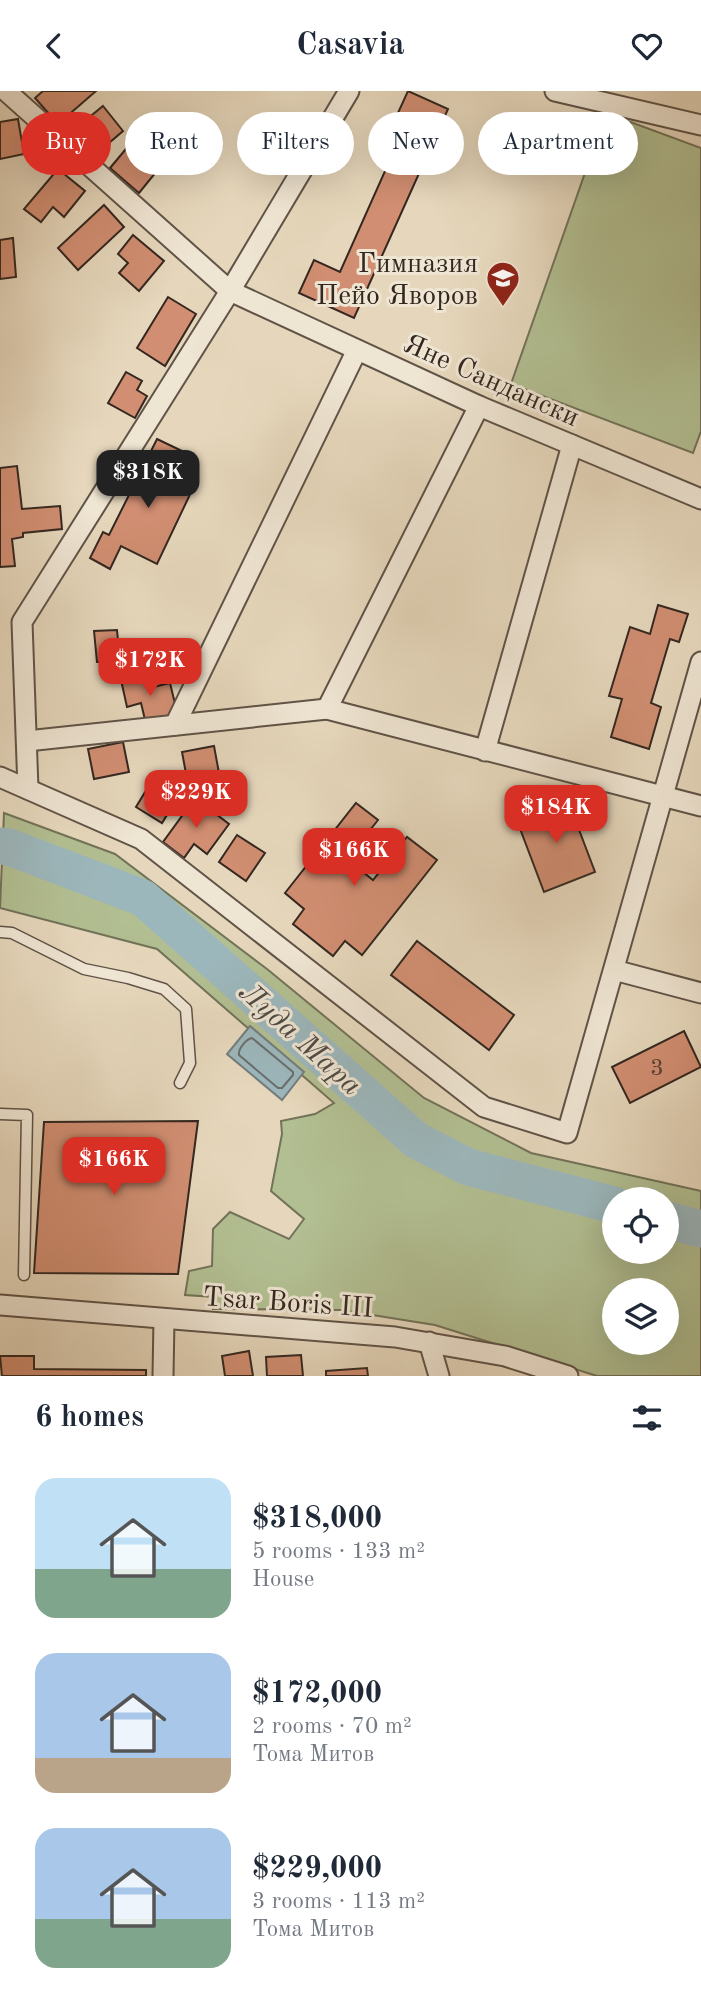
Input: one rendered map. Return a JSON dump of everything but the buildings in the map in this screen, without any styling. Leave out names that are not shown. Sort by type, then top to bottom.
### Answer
[{"type":"street","name":"Яне Сандански","points":[[6,91],[230,291],[479,406],[701,499]]},
{"type":"street","points":[[28,789],[22,622],[230,291],[349,91]]},
{"type":"street","points":[[555,91],[701,125]]},
{"type":"street","points":[[175,725],[357,350]]},
{"type":"street","points":[[327,709],[479,406]]},
{"type":"street","points":[[485,751],[572,445]]},
{"type":"street","points":[[0,777],[141,839],[484,1107],[567,1133],[701,662]]},
{"type":"street","points":[[27,741],[327,709],[701,806]]},
{"type":"street","points":[[614,970],[701,993]]},
{"type":"street","name":"Tsar Boris III","points":[[0,1305],[395,1336],[505,1356],[568,1376]]},
{"type":"street","points":[[163,1319],[163,1376]]},
{"type":"street","points":[[429,1342],[439,1376]]},
{"type":"lane","points":[[0,932],[12,933],[84,969],[164,989],[186,1009],[190,1063],[180,1083]]},
{"type":"lane","points":[[0,1114],[27,1115],[24,1275]]},
{"type":"green space","points":[[638,125],[701,148],[701,431],[693,453],[511,384],[584,175],[638,175]]},
{"type":"green space","points":[[4,813],[115,854],[267,969],[424,1098],[531,1153],[701,1191],[701,1376],[597,1376],[435,1325],[341,1310],[213,1309],[215,1297],[185,1295],[189,1271],[212,1266],[213,1229],[230,1212],[289,1239],[304,1219],[271,1191],[282,1134],[281,1121],[315,1114],[334,1103],[157,949],[0,908]]},
{"type":"water","points":[[250,1026],[304,1072],[282,1100],[227,1054]]},
{"type":"waterway","name":"Луда Мара","points":[[0,846],[9,847],[143,898],[416,1140],[468,1167],[602,1202]]},
{"type":"waterway","name":"Луда Мара","points":[[679,1223],[701,1229]]},
{"type":"place","name":"Гимназия Пейо Яворов","points":[[503,308]]}]
